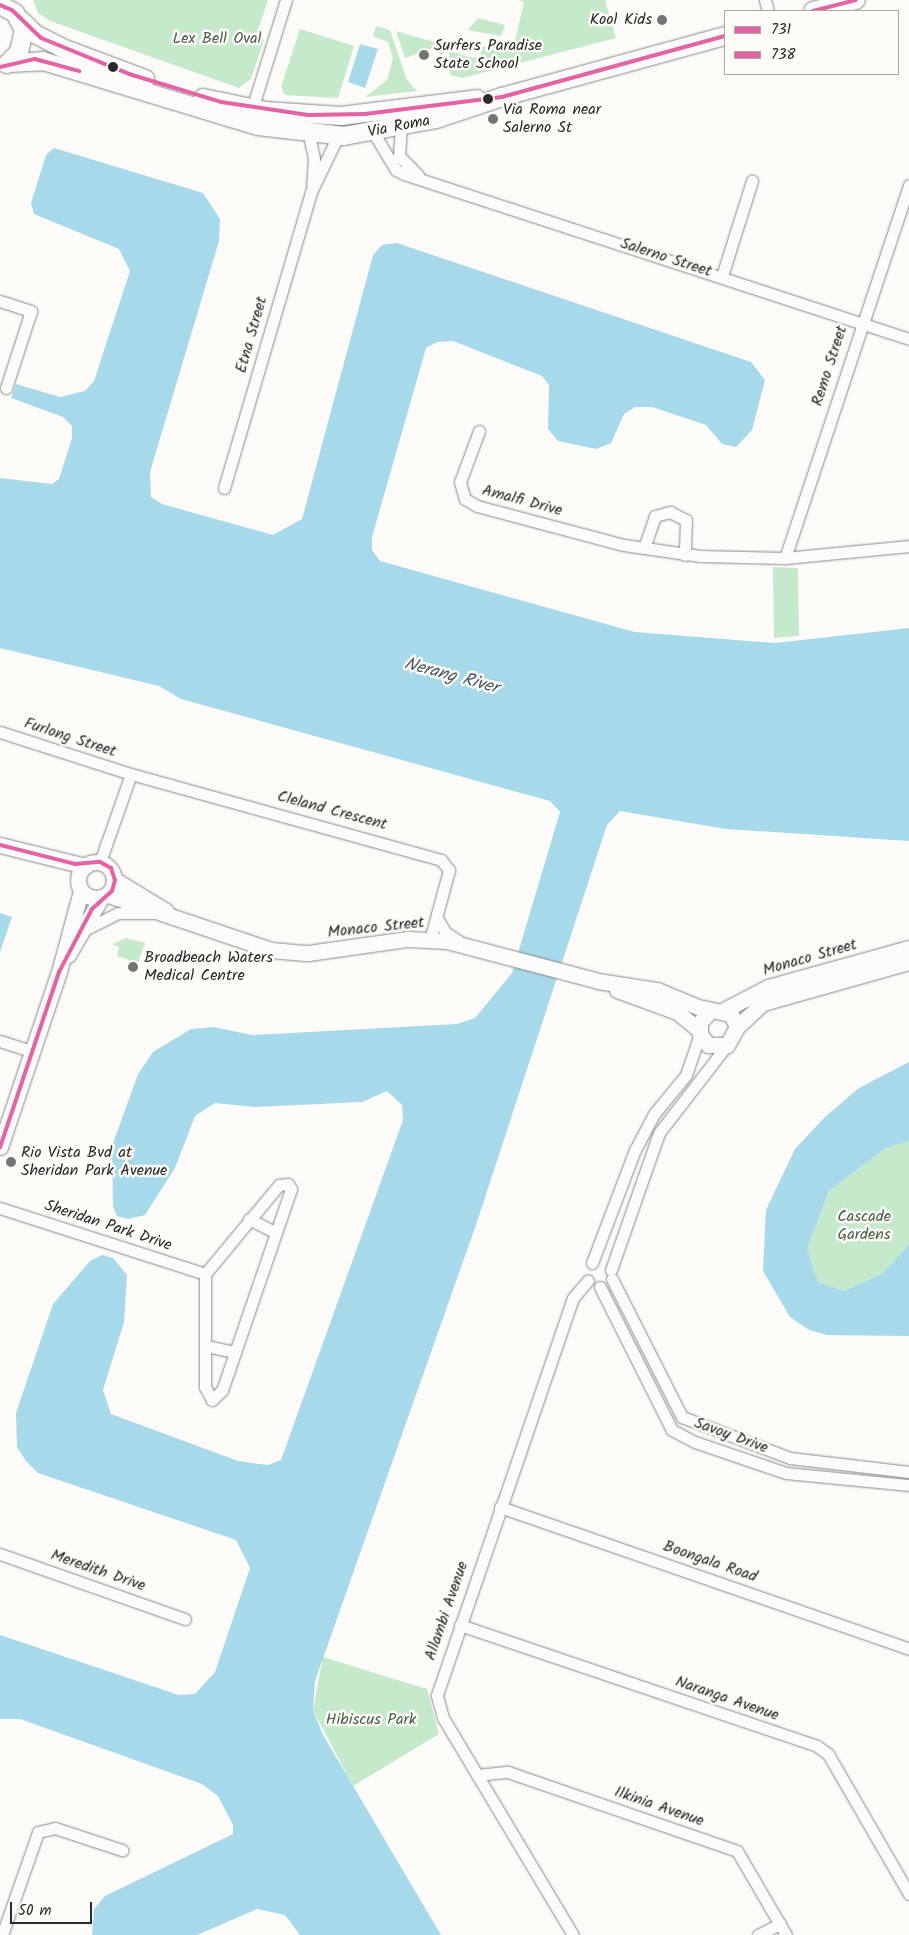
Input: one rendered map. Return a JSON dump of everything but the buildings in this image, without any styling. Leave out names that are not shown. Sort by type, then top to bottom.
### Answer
[{"type":"main road","points":[[817,10],[856,0]]},
{"type":"main road","points":[[0,6],[19,12],[62,48],[187,93],[252,109]]},
{"type":"main road","points":[[4,66],[23,41],[19,12]]},
{"type":"main road","name":"Via Roma","points":[[300,134],[338,136],[373,132],[397,134],[502,97],[724,36]]},
{"type":"main road","points":[[4,66],[43,61],[300,134]]},
{"type":"main road","name":"Via Roma","points":[[252,109],[276,113],[372,114],[502,97]]},
{"type":"street","points":[[252,109],[286,0]]},
{"type":"street","points":[[372,114],[397,134]]},
{"type":"street","name":"Salerno Street","points":[[373,132],[396,170],[909,339]]},
{"type":"street","name":"Etna Street","points":[[300,134],[314,159],[311,192]]},
{"type":"street","name":"Salerno Street","points":[[397,134],[406,167],[422,177]]},
{"type":"street","name":"Etna Street","points":[[224,488],[311,192],[338,136]]},
{"type":"street","points":[[722,276],[752,181]]},
{"type":"street","name":"Remo Street","points":[[784,558],[861,322],[909,185]]},
{"type":"street","points":[[0,301],[30,311],[6,388]]},
{"type":"street","name":"Amalfi Drive","points":[[479,431],[460,482],[469,503],[644,548],[685,554],[784,558],[909,546]]},
{"type":"street","points":[[644,548],[656,516],[670,512],[686,520],[685,554]]},
{"type":"street","name":"Furlong Street","points":[[0,732],[131,774]]},
{"type":"street","points":[[0,1147],[60,972],[81,878],[100,862],[131,774]]},
{"type":"street","name":"Cleland Crescent","points":[[131,774],[441,860],[449,870],[430,940]]},
{"type":"street","points":[[0,845],[31,854],[81,878]]},
{"type":"street","name":"Monaco Street","points":[[100,862],[111,868],[115,880],[187,923]]},
{"type":"street","name":"Monaco Street","points":[[81,878],[104,896],[253,947],[292,952],[430,940],[484,948],[598,981],[677,1012],[699,1032],[708,1044],[727,1045],[737,1027],[763,1003],[790,989],[909,948]]},
{"type":"street","points":[[60,972],[81,931],[115,880]]},
{"type":"street","points":[[81,931],[118,913],[152,913]]},
{"type":"street","points":[[437,918],[450,937],[465,944]]},
{"type":"street","name":"Monaco Street","points":[[598,981],[657,990],[717,1010],[768,986],[790,989],[909,962]]},
{"type":"street","points":[[727,1045],[659,1134],[612,1274],[600,1287],[588,1280],[592,1263],[635,1150],[654,1114],[686,1075],[699,1032],[717,1010],[737,1027]]},
{"type":"street","points":[[0,1041],[32,1052]]},
{"type":"street","points":[[288,1184],[291,1189],[220,1395],[212,1400],[205,1387],[205,1274],[249,1220],[279,1185],[288,1184]]},
{"type":"street","name":"Sheridan Park Drive","points":[[0,1208],[205,1274]]},
{"type":"street","points":[[249,1220],[276,1233]]},
{"type":"street","points":[[592,1263],[605,1262],[612,1274]]},
{"type":"street","name":"Savoy Drive","points":[[612,1274],[626,1307],[682,1417],[790,1458],[909,1472]]},
{"type":"street","name":"Allambi Avenue","points":[[573,1935],[443,1718],[437,1695],[500,1507],[574,1298],[588,1280]]},
{"type":"street","name":"Savoy Drive","points":[[600,1287],[672,1430],[695,1442],[786,1473],[909,1485]]},
{"type":"street","points":[[613,1312],[626,1307]]},
{"type":"street","points":[[206,1346],[235,1352]]},
{"type":"street","name":"Boongala Road","points":[[500,1507],[909,1649]]},
{"type":"street","name":"Meredith Drive","points":[[0,1554],[185,1619]]},
{"type":"street","name":"Naranga Avenue","points":[[460,1625],[817,1746],[828,1754],[909,1894]]},
{"type":"street","name":"Ilkinia Avenue","points":[[477,1776],[508,1772],[737,1851],[786,1935]]},
{"type":"street","points":[[2,1935],[5,1908],[35,1836],[43,1829],[55,1828],[122,1850]]},
{"type":"street","points":[[758,1935],[780,1924]]},
{"type":"green space","name":"Lex Bell Oval","points":[[33,0],[268,0],[256,36],[264,40],[251,79],[239,88],[50,21],[38,13]]},
{"type":"green space","points":[[518,0],[605,0],[616,38],[462,78],[450,75],[449,51],[473,58],[480,56],[482,46],[495,50],[503,42],[514,45],[524,2]]},
{"type":"green space","points":[[478,18],[505,25],[501,36],[468,30]]},
{"type":"green space","points":[[376,26],[390,30],[407,80],[417,91],[365,97],[387,80],[393,58],[388,42],[373,36]]},
{"type":"green space","points":[[300,29],[354,46],[338,98],[285,95],[281,87]]},
{"type":"green space","points":[[396,31],[447,46],[442,56],[435,47],[405,58]]},
{"type":"green space","points":[[773,567],[798,568],[799,636],[774,638]]},
{"type":"green space","points":[[126,938],[145,943],[138,963],[117,956],[119,947],[112,944]]},
{"type":"green space","name":"Cascade Gardens","points":[[909,1141],[909,1244],[883,1273],[844,1291],[818,1282],[807,1249],[829,1191],[886,1148]]},
{"type":"green space","name":"Hibiscus Park","points":[[323,1657],[427,1689],[439,1734],[353,1786],[313,1710]]},
{"type":"water","points":[[360,44],[378,49],[365,88],[348,82]]},
{"type":"water","name":"Nerang River","points":[[54,148],[203,193],[220,219],[219,241],[150,472],[151,497],[162,504],[273,535],[302,519],[373,255],[382,245],[397,243],[751,362],[765,380],[752,430],[736,447],[722,444],[706,425],[652,407],[635,407],[624,414],[611,443],[596,449],[558,441],[548,429],[549,385],[542,376],[453,341],[437,342],[426,348],[372,537],[372,550],[380,561],[635,632],[775,643],[909,628],[909,841],[726,829],[620,811],[607,825],[477,1222],[315,1681],[313,1710],[323,1735],[441,1935],[300,1935],[285,1915],[257,1909],[197,1935],[92,1935],[94,1909],[105,1896],[233,1834],[233,1825],[218,1796],[202,1784],[20,1719],[0,1719],[0,1635],[179,1695],[195,1694],[215,1672],[250,1568],[236,1540],[38,1473],[26,1461],[17,1447],[16,1413],[53,1304],[90,1261],[102,1255],[113,1258],[127,1275],[124,1322],[103,1390],[111,1414],[238,1461],[268,1465],[281,1460],[403,1120],[402,1105],[387,1091],[362,1102],[255,1107],[215,1103],[195,1116],[175,1168],[145,1215],[128,1219],[117,1216],[113,1206],[112,1146],[138,1074],[153,1052],[191,1029],[214,1027],[252,1035],[457,1024],[475,1018],[512,973],[560,812],[550,801],[181,699],[159,686],[0,648],[0,478],[52,484],[59,479],[72,438],[72,426],[63,417],[11,398],[16,384],[60,397],[85,391],[94,381],[130,271],[119,249],[34,214],[31,203],[46,155]]},
{"type":"water","points":[[0,913],[12,917],[0,952]]},
{"type":"water","points":[[909,1062],[909,1141],[886,1148],[829,1191],[807,1249],[818,1282],[844,1291],[883,1273],[909,1244],[909,1336],[827,1335],[809,1330],[790,1317],[763,1271],[766,1210],[795,1149],[825,1117],[859,1088]]},
{"type":"transit line","name":"731","points":[[817,10],[856,0]]},
{"type":"transit line","name":"731","points":[[0,5],[12,10],[41,38],[129,74],[221,102],[308,115],[365,114],[502,97],[724,36]]},
{"type":"transit line","name":"731","points":[[0,67],[35,59],[79,71]]},
{"type":"transit line","name":"738","points":[[0,845],[75,864],[100,862],[111,868],[115,880],[112,891],[92,909],[59,972],[0,1147]]},
{"type":"place","name":"Kool Kids","points":[[662,20]]},
{"type":"place","name":"Surfers Paradise State School","points":[[424,55]]},
{"type":"place","name":"Via Roma near Salerno St","points":[[493,119]]},
{"type":"place","name":"Broadbeach Waters Medical Centre","points":[[133,967]]},
{"type":"place","name":"Rio Vista Bvd at Sheridan Park Avenue","points":[[11,1162]]}]
